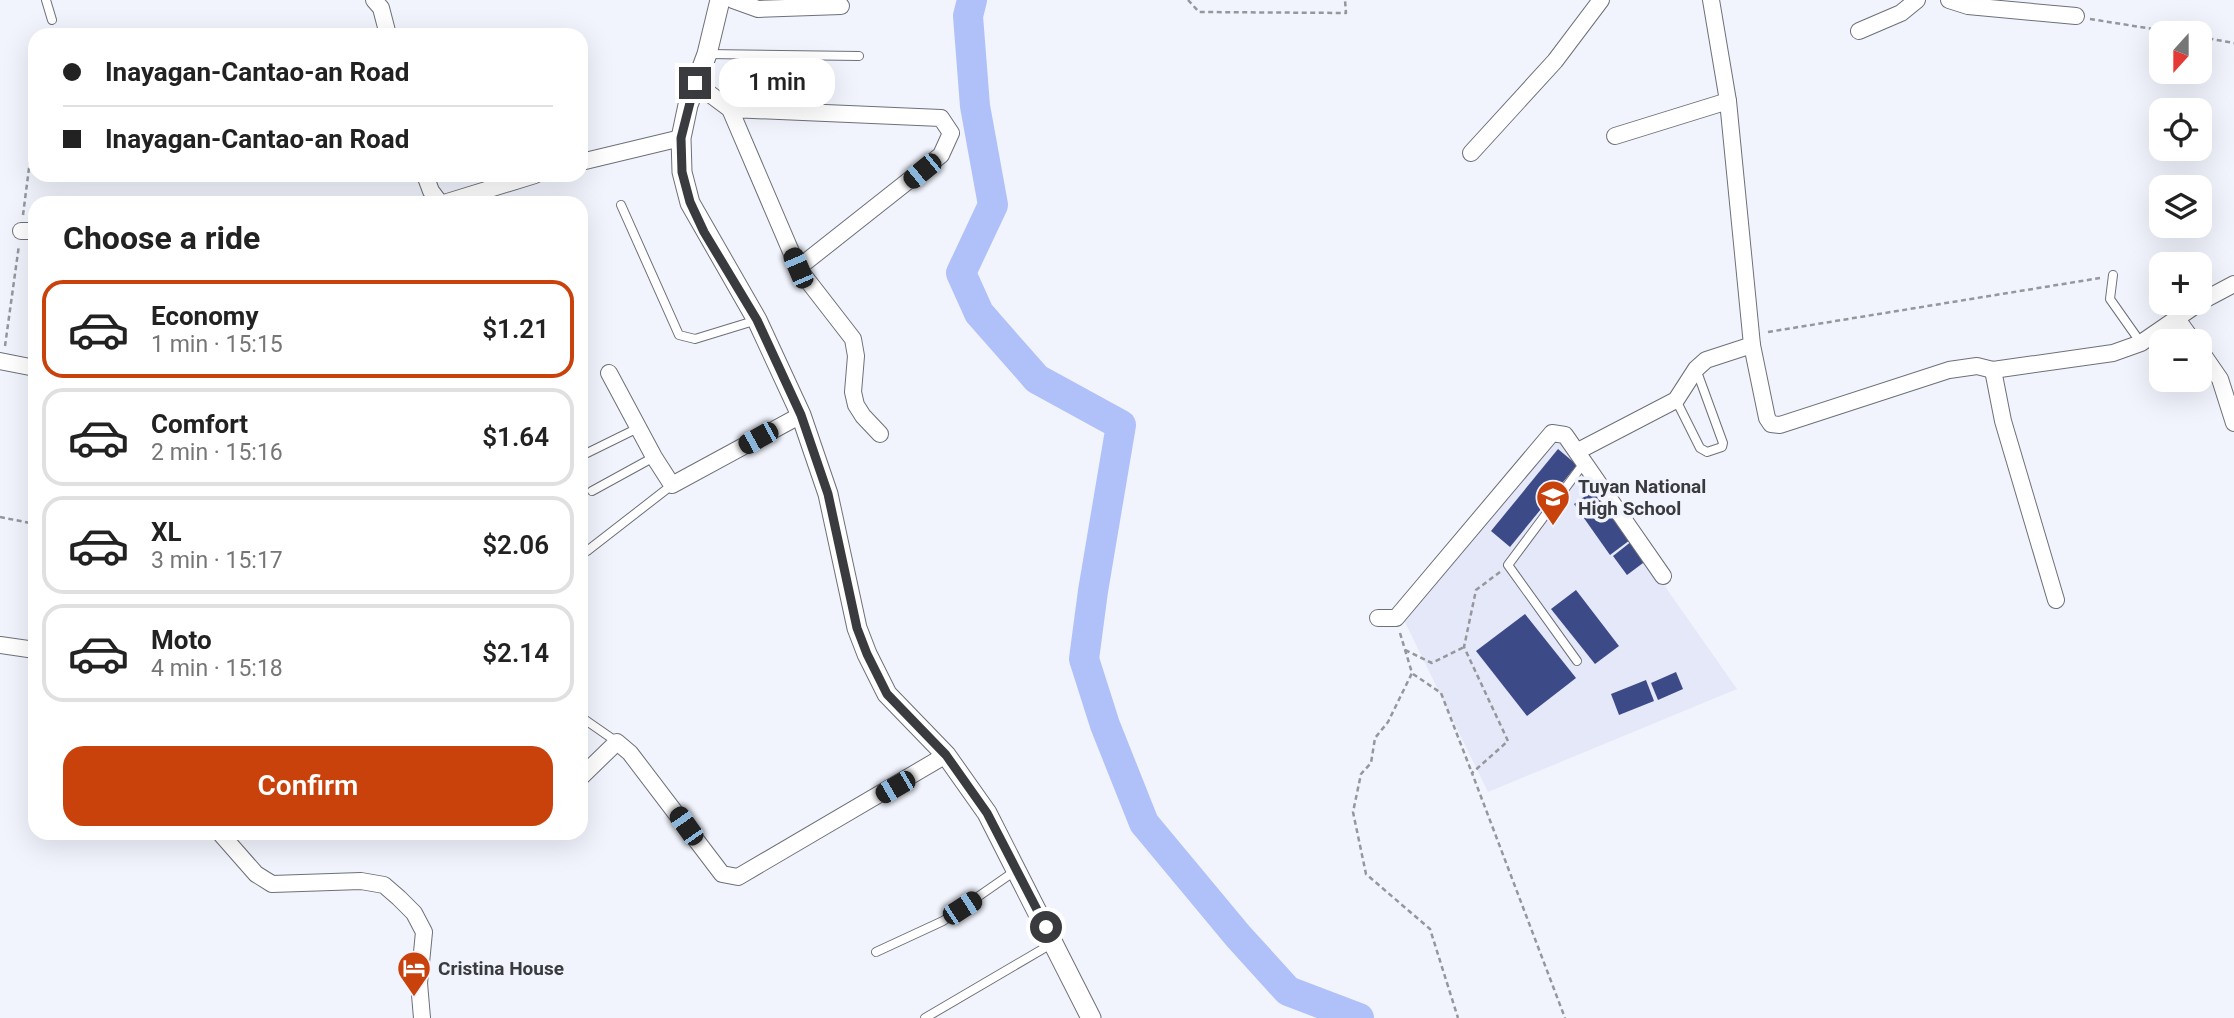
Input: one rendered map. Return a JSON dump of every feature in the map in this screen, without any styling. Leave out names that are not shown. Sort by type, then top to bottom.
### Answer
[{"type":"street","points":[[374,0],[381,8],[386,28]]},
{"type":"street","points":[[720,0],[708,54],[695,83],[681,138],[682,172],[690,202],[704,232],[757,320],[801,415],[828,494],[857,628],[867,654],[887,694],[946,755],[987,813],[1091,1018]]},
{"type":"street","points":[[733,0],[758,9],[841,6]]},
{"type":"street","points":[[1471,153],[1555,61],[1601,0]]},
{"type":"street","points":[[1711,0],[1728,101],[1752,340],[1767,418],[1771,424],[1780,425],[1949,370],[1978,366],[1993,369],[2101,355],[2141,343],[2202,301],[2234,284]]},
{"type":"street","points":[[1859,31],[1901,13],[1917,0]]},
{"type":"street","points":[[1949,0],[1968,6],[2076,16]]},
{"type":"street","points":[[695,83],[730,109],[798,268],[853,340],[856,356],[853,392],[856,405],[880,434]]},
{"type":"street","points":[[1615,136],[1728,101]]},
{"type":"street","points":[[730,109],[941,118],[951,133],[941,155],[798,268]]},
{"type":"street","points":[[588,160],[681,138]]},
{"type":"street","points":[[465,196],[512,182]]},
{"type":"street","points":[[2177,319],[2184,329]]},
{"type":"street","points":[[1581,457],[1676,400],[1696,369],[1706,360],[1752,340]]},
{"type":"street","points":[[2,361],[28,367]]},
{"type":"street","points":[[2212,367],[2220,379],[2234,423]]},
{"type":"street","points":[[1993,369],[2003,421],[2056,600]]},
{"type":"street","points":[[609,373],[672,485],[801,415]]},
{"type":"street","points":[[1378,618],[1396,618],[1552,433],[1565,435],[1663,576]]},
{"type":"street","points":[[0,645],[28,649]]},
{"type":"street","points":[[588,770],[617,742],[638,763],[722,874],[738,877],[946,755]]},
{"type":"street","points":[[226,840],[256,874],[272,884],[361,881],[384,885],[399,898],[414,913],[424,932],[419,983],[422,1018]]},
{"type":"lane","points":[[46,0],[52,20]]},
{"type":"lane","points":[[708,54],[859,56]]},
{"type":"lane","points":[[621,205],[679,335],[695,339],[757,320]]},
{"type":"lane","points":[[2113,275],[2110,299],[2141,343]]},
{"type":"lane","points":[[1676,400],[1700,448],[1707,452],[1722,447],[1723,443],[1696,369]]},
{"type":"lane","points":[[588,453],[638,428]]},
{"type":"lane","points":[[592,491],[654,457]]},
{"type":"lane","points":[[1577,662],[1508,565],[1581,457]]},
{"type":"lane","points":[[588,550],[672,485]]},
{"type":"lane","points":[[588,722],[617,742]]},
{"type":"lane","points":[[876,952],[943,921],[1016,870]]},
{"type":"lane","points":[[925,1018],[1054,943]]},
{"type":"path","points":[[1188,0],[1199,12],[1346,12],[1345,0]]},
{"type":"path","points":[[2076,16],[2149,28]]},
{"type":"path","points":[[2212,39],[2234,43]]},
{"type":"path","points":[[2,361],[28,231]]},
{"type":"path","points":[[1752,340],[2113,275]]},
{"type":"path","points":[[0,517],[28,523]]},
{"type":"path","points":[[1472,773],[1508,741],[1464,647],[1476,590],[1508,565]]},
{"type":"path","points":[[1396,618],[1412,673],[1441,693],[1565,1018]]},
{"type":"path","points":[[1405,650],[1432,663],[1464,647]]},
{"type":"path","points":[[1412,673],[1388,722],[1375,738],[1371,764],[1362,774],[1353,812],[1366,874],[1430,929],[1458,1018]]},
{"type":"shaded area","name":"Tuyan National High School","points":[[1560,437],[1737,689],[1488,792],[1403,618]]},
{"type":"building","points":[[1558,449],[1577,465],[1510,547],[1491,531]]},
{"type":"building","points":[[1594,490],[1630,540],[1610,555],[1574,504]]},
{"type":"building","points":[[1632,541],[1647,560],[1627,575],[1613,556]]},
{"type":"building","points":[[1576,590],[1619,646],[1595,664],[1551,609]]},
{"type":"building","points":[[1525,614],[1576,678],[1527,716],[1476,651]]},
{"type":"building","points":[[1676,672],[1683,689],[1658,700],[1651,683]]},
{"type":"building","points":[[1646,680],[1654,701],[1619,715],[1611,694]]},
{"type":"waterway","points":[[972,0],[968,16],[975,106],[993,205],[961,273],[979,313],[1037,379],[1121,425],[1084,659],[1105,725],[1144,823],[1238,936],[1288,991],[1359,1018]]},
{"type":"place","name":"Tuyan National High School","points":[[1553,527]]},
{"type":"place","name":"Cristina House","points":[[414,998]]},
{"type":"route","points":[[695,83],[681,138],[682,172],[690,202],[704,232],[757,320],[801,415],[828,494],[857,628],[867,654],[887,694],[946,755],[987,813],[1046,927]]}]
